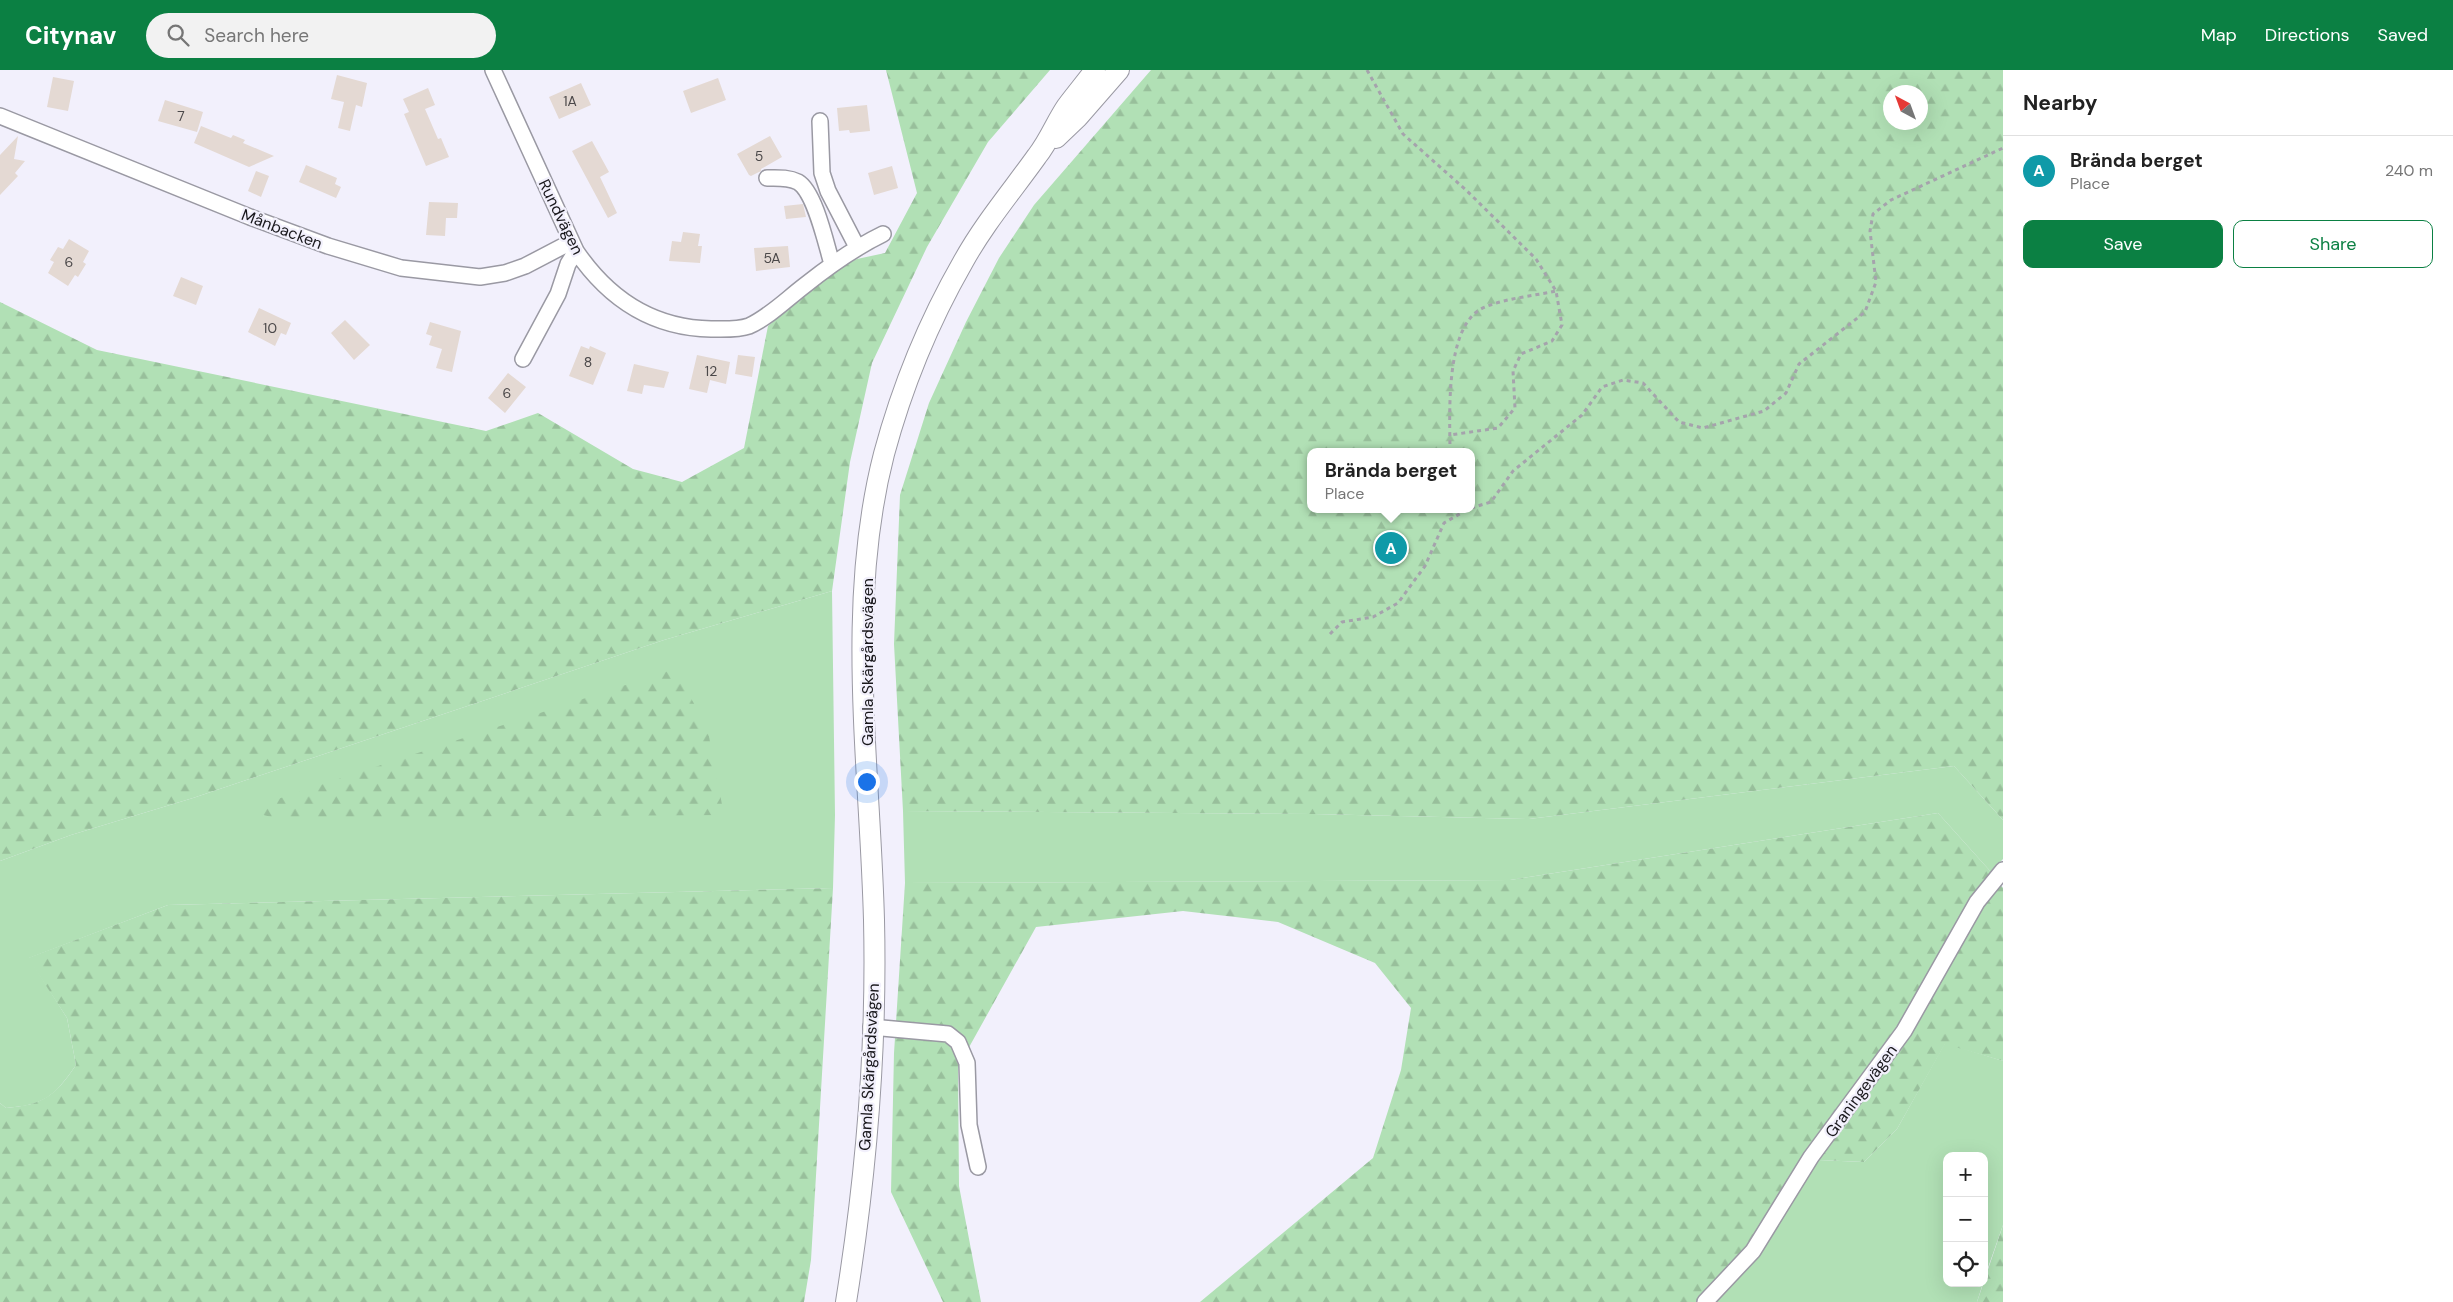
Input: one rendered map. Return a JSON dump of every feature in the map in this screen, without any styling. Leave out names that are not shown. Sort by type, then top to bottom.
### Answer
[{"type":"main road","name":"Gamla Skärgårdsvägen","points":[[846,1302],[866,1150],[872,1027],[874,925],[864,641],[865,592],[874,504],[884,456],[900,401],[915,359],[938,308],[999,206],[1040,153],[1067,106],[1095,70]]},
{"type":"main road","name":"Gamla Skärgårdsvägen","points":[[1040,153],[1078,117],[1119,70]]},
{"type":"street","name":"Rundvägen","points":[[493,70],[574,246],[598,281],[622,302],[652,316],[699,329],[729,329],[748,326],[763,318],[832,264],[883,234]]},
{"type":"street","name":"Månbacken","points":[[0,116],[250,217],[328,246],[401,268],[480,276],[505,273],[574,246]]},
{"type":"street","points":[[820,122],[822,173],[828,191],[858,247]]},
{"type":"street","points":[[767,178],[785,178],[798,182],[808,191],[832,264]]},
{"type":"street","points":[[523,359],[558,294],[574,246]]},
{"type":"street","name":"Graningevägen","points":[[1705,1302],[1753,1251],[1811,1157],[1899,1039],[1977,902],[2003,870]]},
{"type":"street","points":[[872,1027],[948,1034],[958,1042],[967,1063],[969,1125],[978,1168]]},
{"type":"path","points":[[1367,70],[1403,134],[1466,190],[1536,259],[1556,290],[1562,325],[1552,341],[1521,354],[1513,371],[1515,408],[1498,428],[1450,435]]},
{"type":"path","points":[[1475,507],[1491,502],[1513,471],[1582,415],[1602,387],[1623,380],[1643,383],[1679,422],[1703,428],[1764,411],[1786,393],[1799,364],[1865,312],[1876,282],[1870,231],[1873,214],[1890,200],[2003,148]]},
{"type":"path","points":[[1450,448],[1451,367],[1465,325],[1484,307],[1556,290]]},
{"type":"path","points":[[1330,634],[1342,622],[1373,617],[1398,603],[1425,566],[1444,523],[1459,513]]},
{"type":"green space","points":[[886,70],[1050,70],[988,142],[927,247],[872,363],[850,462],[832,591],[664,640],[193,798],[71,835],[0,861],[0,302],[97,350],[486,431],[538,413],[633,469],[682,482],[744,448],[768,326],[835,269],[857,259],[885,253],[917,193]]},
{"type":"green space","points":[[1151,70],[2003,70],[2003,820],[1954,766],[1529,819],[1313,814],[903,811],[894,644],[900,495],[929,403],[966,322],[999,258],[1034,205]]},
{"type":"green space","points":[[832,591],[835,815],[833,888],[168,905],[29,958],[67,1018],[76,1065],[54,1092],[39,1102],[6,1108],[0,1103],[0,861],[71,835],[193,798],[664,640]]},
{"type":"green space","points":[[674,669],[707,726],[724,815],[275,818],[244,810]]},
{"type":"green space","points":[[1954,766],[2003,820],[2003,859],[1991,872],[1938,813],[1510,880],[905,883],[903,811],[1313,814],[1529,819]]},
{"type":"green space","points":[[1938,813],[1991,872],[1971,900],[1899,1029],[1748,1247],[1696,1302],[1200,1302],[1373,1158],[1401,1070],[1411,1008],[1375,963],[1278,922],[1183,911],[1036,927],[958,1067],[959,1186],[981,1302],[943,1302],[891,1192],[894,1053],[905,883],[1510,880]]},
{"type":"green space","points":[[1999,883],[2003,888],[2003,1061],[1945,1044],[1897,1129],[1864,1162],[1818,1160],[1894,1057],[1982,904]]},
{"type":"green space","points":[[833,888],[811,1260],[804,1302],[0,1302],[0,1103],[6,1108],[19,1107],[47,1097],[61,1084],[76,1065],[67,1018],[28,958],[168,905]]},
{"type":"green space","points":[[1945,1043],[2003,1061],[2003,1225],[1988,1268],[1988,1152],[1943,1152],[1943,1287],[1982,1287],[1977,1302],[1714,1302],[1759,1254],[1818,1160],[1864,1162],[1897,1129]]},
{"type":"green space","points":[[2003,1225],[2003,1302],[1977,1302],[1982,1287],[1988,1287],[1988,1269]]},
{"type":"building","points":[[337,75],[367,83],[362,107],[356,105],[350,131],[338,128],[344,102],[331,99]]},
{"type":"building","points":[[53,77],[74,81],[68,111],[47,107]]},
{"type":"building","points":[[718,78],[726,100],[691,113],[683,91]]},
{"type":"building","points":[[581,83],[591,105],[559,119],[549,97]]},
{"type":"building","points":[[428,88],[435,105],[425,109],[438,139],[441,138],[449,157],[426,166],[404,114],[409,112],[403,99]]},
{"type":"building","points":[[165,100],[203,112],[197,132],[158,121]]},
{"type":"building","points":[[867,105],[870,131],[850,133],[849,130],[839,131],[837,108]]},
{"type":"building","points":[[201,126],[231,138],[233,135],[245,140],[243,143],[274,156],[249,167],[194,143]]},
{"type":"building","points":[[18,136],[14,159],[25,161],[15,173],[18,176],[0,195],[0,155]]},
{"type":"building","points":[[770,136],[782,157],[761,169],[761,171],[751,176],[749,175],[737,154]]},
{"type":"building","points":[[592,141],[609,172],[600,177],[617,213],[608,218],[572,151]]},
{"type":"building","points":[[306,165],[337,178],[335,184],[341,187],[336,198],[299,182]]},
{"type":"building","points":[[892,166],[898,188],[874,195],[868,173]]},
{"type":"building","points":[[256,171],[269,176],[261,197],[248,191]]},
{"type":"building","points":[[429,202],[458,203],[457,218],[446,218],[445,236],[426,235]]},
{"type":"building","points":[[803,204],[806,217],[786,219],[784,206]]},
{"type":"building","points":[[683,232],[700,234],[698,246],[702,246],[700,263],[669,261],[672,241],[681,242]]},
{"type":"building","points":[[69,239],[89,251],[83,262],[86,264],[78,277],[75,275],[68,286],[48,273],[54,262],[50,260],[58,247],[63,249]]},
{"type":"building","points":[[788,246],[790,267],[756,271],[754,248]]},
{"type":"building","points":[[181,277],[203,286],[196,305],[173,296]]},
{"type":"building","points":[[259,308],[291,323],[286,335],[281,333],[275,346],[248,332]]},
{"type":"building","points":[[345,320],[370,345],[354,360],[331,333]]},
{"type":"building","points":[[430,322],[461,331],[452,372],[436,368],[442,349],[429,345],[432,336],[426,334]]},
{"type":"building","points":[[581,346],[589,349],[590,346],[606,353],[593,385],[569,376]]},
{"type":"building","points":[[697,355],[730,362],[726,384],[710,380],[707,393],[689,389]]},
{"type":"building","points":[[738,355],[755,357],[752,377],[735,374]]},
{"type":"building","points":[[634,364],[669,372],[664,388],[644,385],[642,394],[627,391]]},
{"type":"building","points":[[508,373],[526,387],[505,413],[488,398]]},
{"type":"place","name":"Brända berget","points":[[1391,548]]}]
